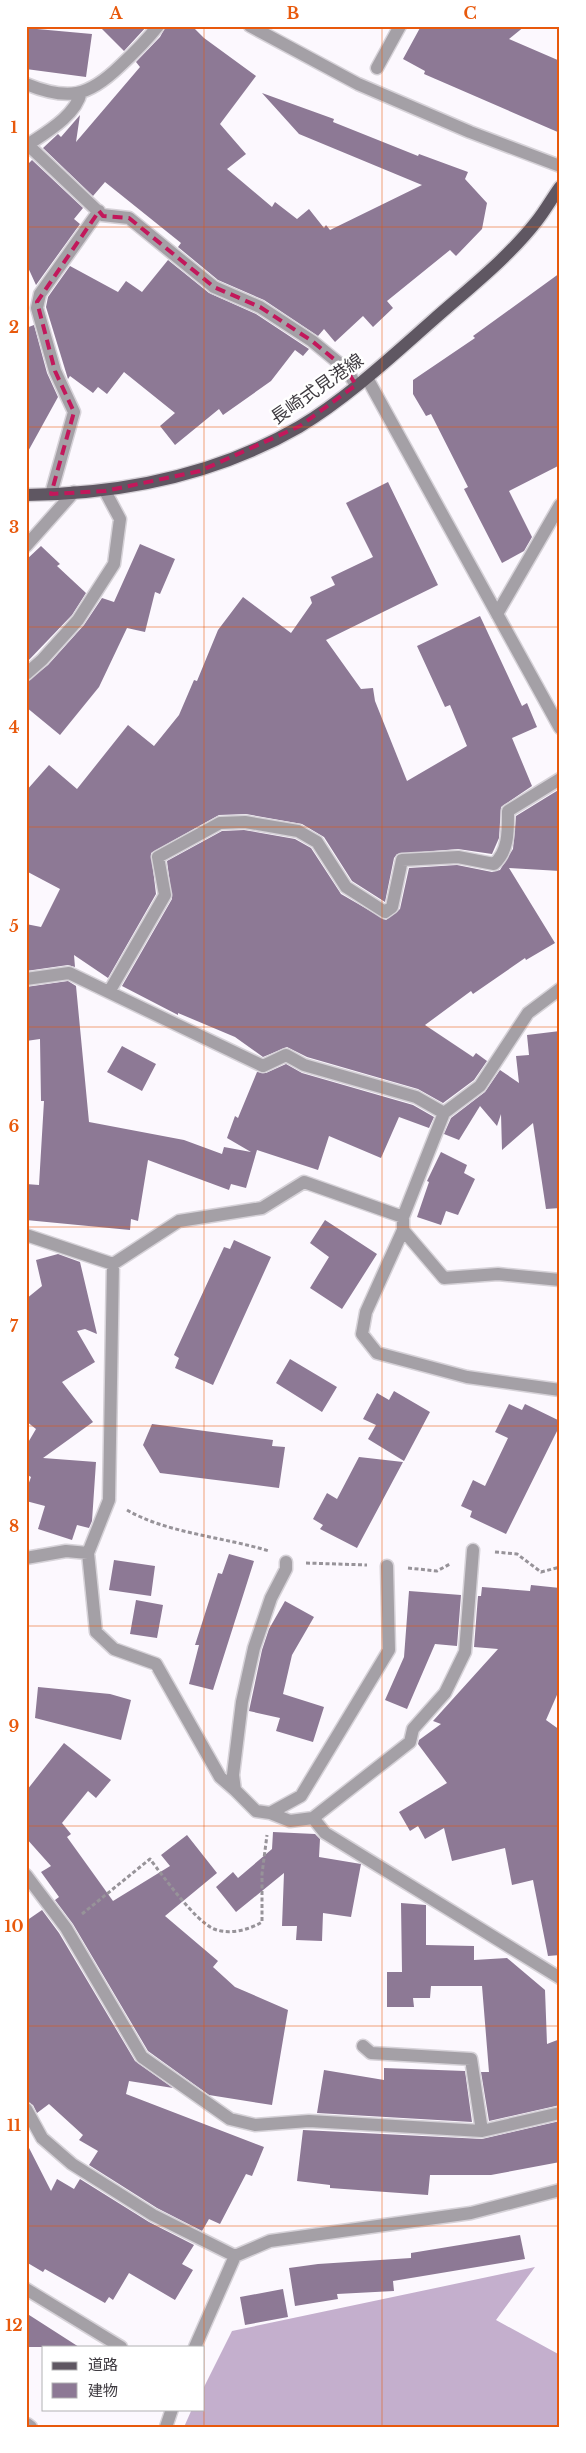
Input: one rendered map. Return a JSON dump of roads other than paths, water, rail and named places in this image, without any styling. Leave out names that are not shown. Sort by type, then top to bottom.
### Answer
[{"type":"main road","name":"長崎式見港線","points":[[26,494],[105,491],[200,471],[246,452],[300,426],[361,382],[504,258],[537,221],[560,187]]},
{"type":"street","points":[[26,84],[50,93],[69,94],[96,87],[145,42],[158,26]]},
{"type":"street","points":[[250,26],[358,84],[470,132],[560,166]]},
{"type":"street","points":[[377,68],[400,26]]},
{"type":"street","points":[[82,92],[78,104],[61,120],[27,146],[102,216],[130,218],[214,287],[260,307],[312,340],[361,382],[497,614],[560,728]]},
{"type":"street","points":[[52,494],[74,412],[56,371],[37,308],[37,302],[40,294],[98,211]]},
{"type":"street","points":[[26,674],[42,660],[78,620],[114,564],[120,519],[105,491]]},
{"type":"street","points":[[26,546],[74,492]]},
{"type":"street","points":[[497,614],[560,505]]},
{"type":"street","points":[[109,992],[165,894],[158,857],[220,823],[245,822],[298,831],[317,842],[346,887],[386,912],[392,907],[402,860],[458,857],[494,864],[501,858],[508,836],[508,811],[560,779]]},
{"type":"street","points":[[26,979],[69,973],[263,1066],[286,1055],[304,1065],[416,1097],[444,1113]]},
{"type":"street","points":[[560,989],[528,1013],[480,1086],[444,1113],[403,1224],[366,1312],[362,1334],[377,1353],[467,1377],[560,1390]]},
{"type":"street","points":[[113,1264],[179,1221],[262,1208],[304,1182],[403,1224],[444,1278],[498,1274],[560,1280]]},
{"type":"street","points":[[26,1235],[113,1264]]},
{"type":"street","points":[[113,1264],[110,1500],[88,1553],[96,1632],[114,1650],[156,1664],[220,1777],[256,1811],[270,1813],[290,1821],[313,1818],[410,1742],[413,1730],[445,1693],[465,1652],[473,1550]]},
{"type":"street","points":[[26,1558],[66,1551],[88,1553]]},
{"type":"street","points":[[235,1790],[234,1775],[244,1693],[254,1648],[271,1598],[286,1569],[286,1562]]},
{"type":"street","points":[[270,1813],[302,1796],[388,1650],[387,1566]]},
{"type":"street","points":[[313,1818],[325,1833],[560,1978]]},
{"type":"street","points":[[26,1875],[66,1928],[142,2057],[230,2119],[255,2125],[309,2121],[482,2131],[560,2113]]},
{"type":"street","points":[[363,2046],[371,2053],[471,2059],[482,2131]]},
{"type":"street","points":[[26,2109],[42,2138],[72,2164],[153,2216],[235,2256]]},
{"type":"street","points":[[196,2346],[235,2256],[270,2242],[471,2213],[560,2190]]},
{"type":"street","points":[[26,2289],[119,2346]]},
{"type":"street","points":[[166,2427],[172,2410]]},
{"type":"street","points":[[27,2424],[31,2427]]}]
